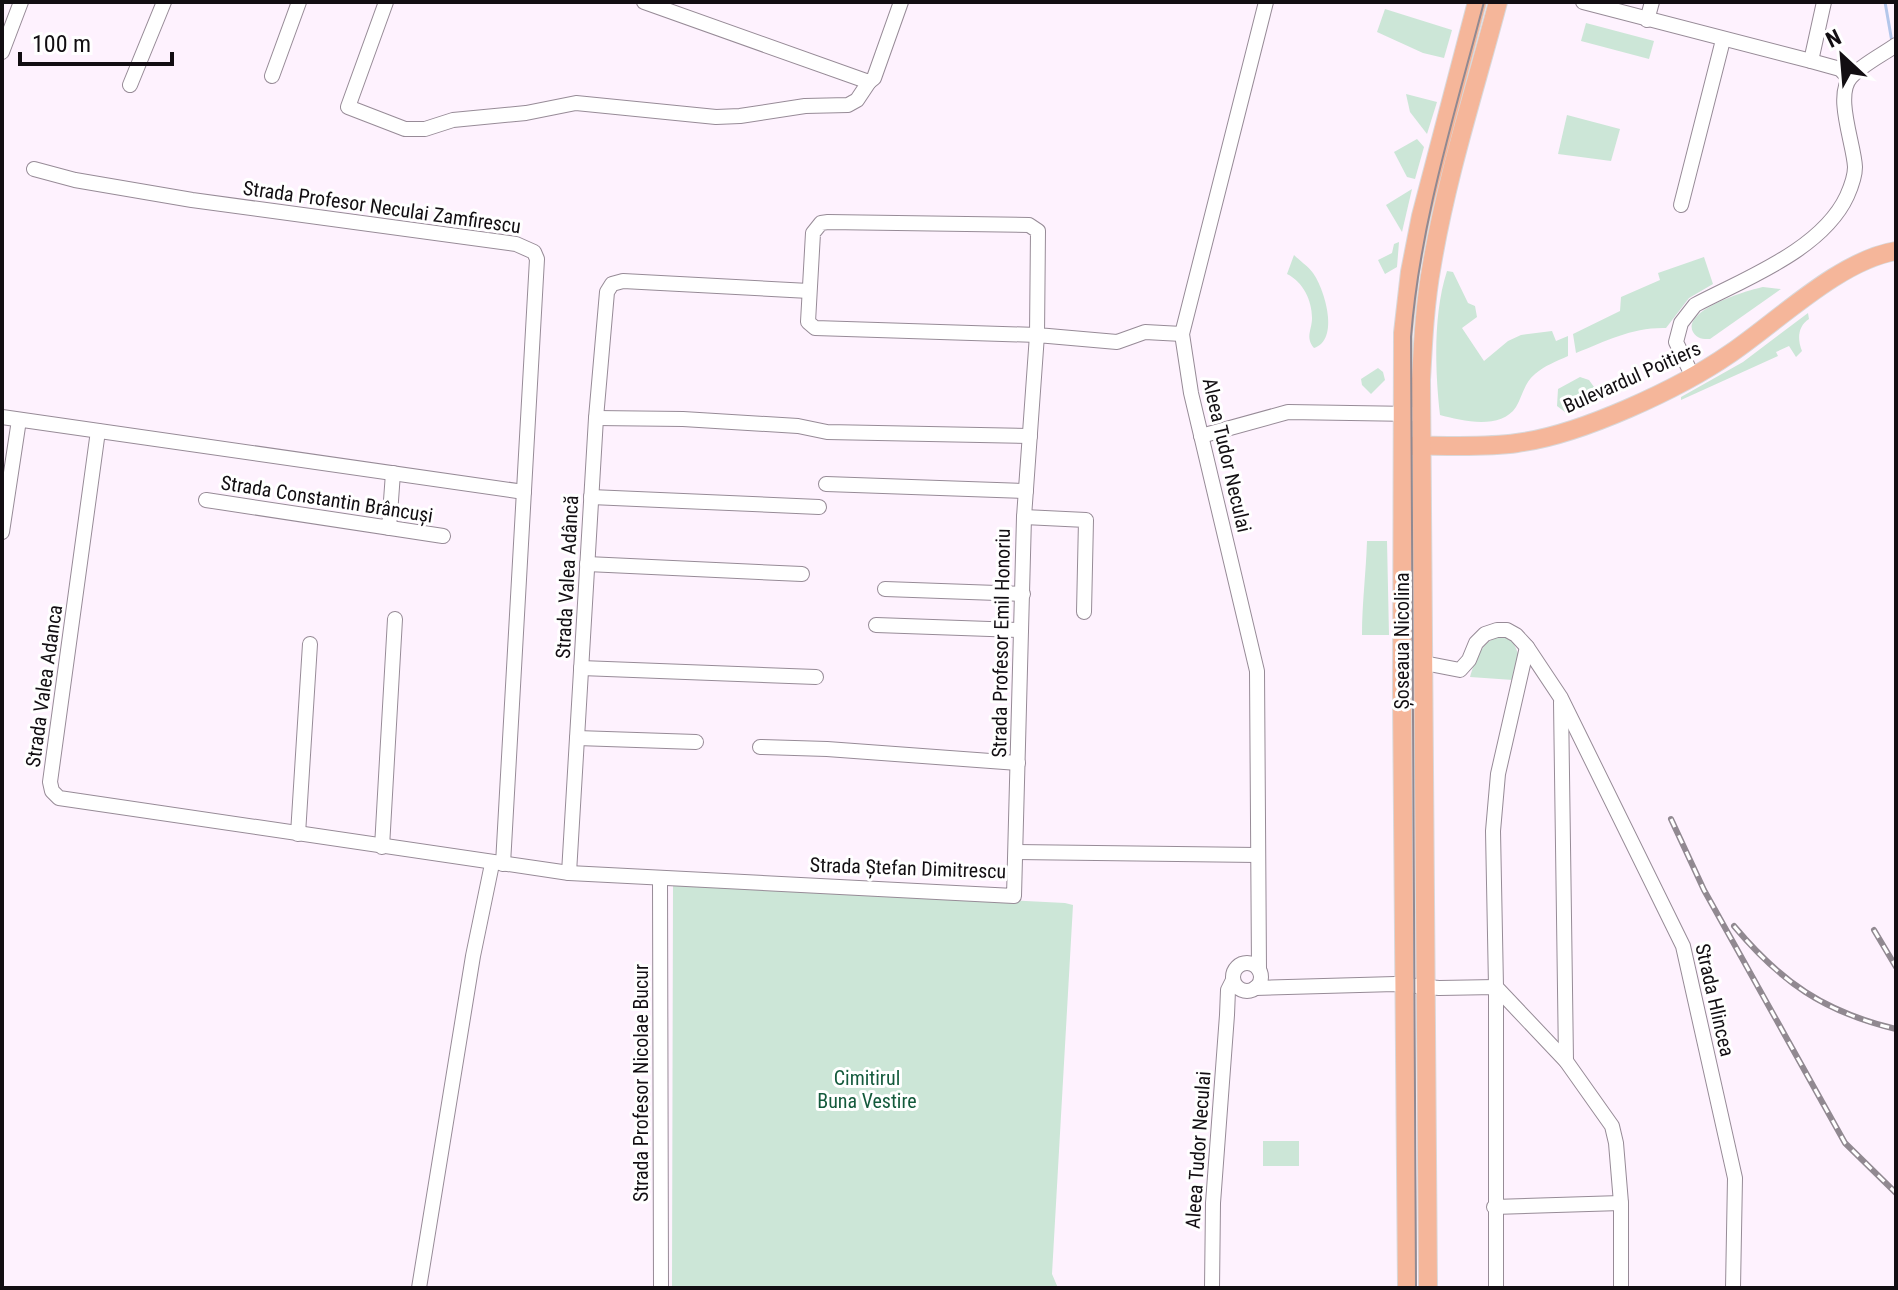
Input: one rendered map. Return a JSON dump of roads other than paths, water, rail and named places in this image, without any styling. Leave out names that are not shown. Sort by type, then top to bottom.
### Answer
[{"type":"main road","name":"Șoseaua Nicolina","points":[[1407,1288],[1403,333],[1410,272],[1427,191],[1477,2]]},
{"type":"main road","name":"Șoseaua Nicolina","points":[[1428,1288],[1424,332],[1435,246],[1498,2]]},
{"type":"main road","name":"Bulevardul Poitiers","points":[[1795,301],[1829,268],[1857,252],[1896,240]]},
{"type":"main road","name":"Bulevardul Poitiers","points":[[1402,440],[1515,444],[1546,438],[1629,406],[1690,371],[1860,262],[1896,251]]},
{"type":"street","points":[[2,52],[21,2]]},
{"type":"street","points":[[130,85],[164,2]]},
{"type":"street","points":[[272,76],[299,2]]},
{"type":"street","points":[[386,2],[348,107],[405,129],[425,129],[453,120],[526,113],[576,103],[716,117],[805,106],[848,105],[857,100],[874,78],[901,2]]},
{"type":"street","points":[[644,2],[869,82]]},
{"type":"street","points":[[1250,2],[1266,6]]},
{"type":"street","points":[[1583,2],[1840,69],[1849,78]]},
{"type":"street","points":[[1647,20],[1652,2]]},
{"type":"street","points":[[1811,61],[1824,2]]},
{"type":"street","name":"Aleea Tudor Neculai","points":[[1256,982],[1257,671],[1191,393],[1182,334],[1266,6]]},
{"type":"street","points":[[1681,205],[1723,40]]},
{"type":"street","points":[[1690,371],[1676,342],[1686,314],[1695,305],[1765,272],[1824,226],[1838,211],[1846,197],[1855,167],[1844,91],[1849,78],[1896,45]]},
{"type":"street","name":"Strada Profesor Neculai Zamfirescu","points":[[34,169],[75,180],[192,200],[528,247],[537,259],[498,864],[473,956],[419,1288]]},
{"type":"street","name":"Strada Profesor Emil Honoriu","points":[[809,291],[812,238],[821,223],[1029,225],[1038,231],[1037,335],[1024,517],[1016,852]]},
{"type":"street","name":"Strada Valea Adâncă","points":[[569,873],[596,418],[607,292],[612,284],[623,281],[809,291]]},
{"type":"street","points":[[809,291],[808,322],[819,329],[1037,335],[1117,342],[1145,332],[1182,334]]},
{"type":"street","points":[[1201,436],[1288,412],[1422,414]]},
{"type":"street","points":[[2,417],[524,492]]},
{"type":"street","points":[[596,418],[683,419],[798,426],[827,432],[1030,436]]},
{"type":"street","points":[[2,532],[19,420]]},
{"type":"street","name":"Strada Valea Adanca","points":[[98,431],[50,782],[52,791],[63,799],[569,873]]},
{"type":"street","points":[[389,528],[393,473]]},
{"type":"street","points":[[826,484],[1026,491]]},
{"type":"street","points":[[591,497],[819,507]]},
{"type":"street","name":"Strada Constantin Brâncuși","points":[[206,500],[443,536]]},
{"type":"street","points":[[1024,517],[1086,520],[1084,612]]},
{"type":"street","points":[[587,564],[802,574]]},
{"type":"street","points":[[885,589],[1023,594]]},
{"type":"street","points":[[382,847],[395,619]]},
{"type":"street","points":[[876,625],[1021,630]]},
{"type":"street","points":[[1424,663],[1460,670],[1469,660],[1476,643],[1485,634],[1497,630],[1507,630],[1516,635],[1527,647],[1498,774],[1494,808],[1496,1288]]},
{"type":"street","points":[[298,834],[310,644]]},
{"type":"street","name":"Strada Hlincea","points":[[1527,647],[1561,698],[1683,946],[1735,1178],[1733,1288]]},
{"type":"street","points":[[581,668],[816,677]]},
{"type":"street","points":[[1561,698],[1566,1061]]},
{"type":"street","points":[[577,738],[696,742]]},
{"type":"street","points":[[760,747],[1018,763]]},
{"type":"street","name":"Strada Ștefan Dimitrescu","points":[[569,873],[1014,896],[1016,852],[1257,855]]},
{"type":"street","name":"Strada Profesor Nicolae Bucur","points":[[660,878],[661,1288]]},
{"type":"street","name":"Aleea Tudor Neculai","points":[[1212,1288],[1213,1203],[1226,1004],[1258,924]]},
{"type":"street","points":[[1256,982],[1250,963],[1236,973],[1237,987],[1256,982],[1281,988],[1406,984],[1496,987],[1566,1061],[1612,1126],[1621,1203],[1621,1288]]},
{"type":"street","points":[[1227,1015],[1256,982]]},
{"type":"street","points":[[1494,1207],[1621,1203]]},
{"type":"waterway","points":[[1885,2],[1892,42]]},
{"type":"tram line","points":[[1416,1288],[1411,337],[1430,210],[1484,2]]},
{"type":"railway","points":[[1671,819],[1704,890],[1845,1143],[1896,1193]]},
{"type":"railway","points":[[1734,926],[1769,963],[1806,992],[1847,1014],[1896,1029]]},
{"type":"railway","points":[[1874,930],[1896,967]]},
{"type":"park label","name":"Cimitirul Buna Vestire","points":[[867,1090]]}]
